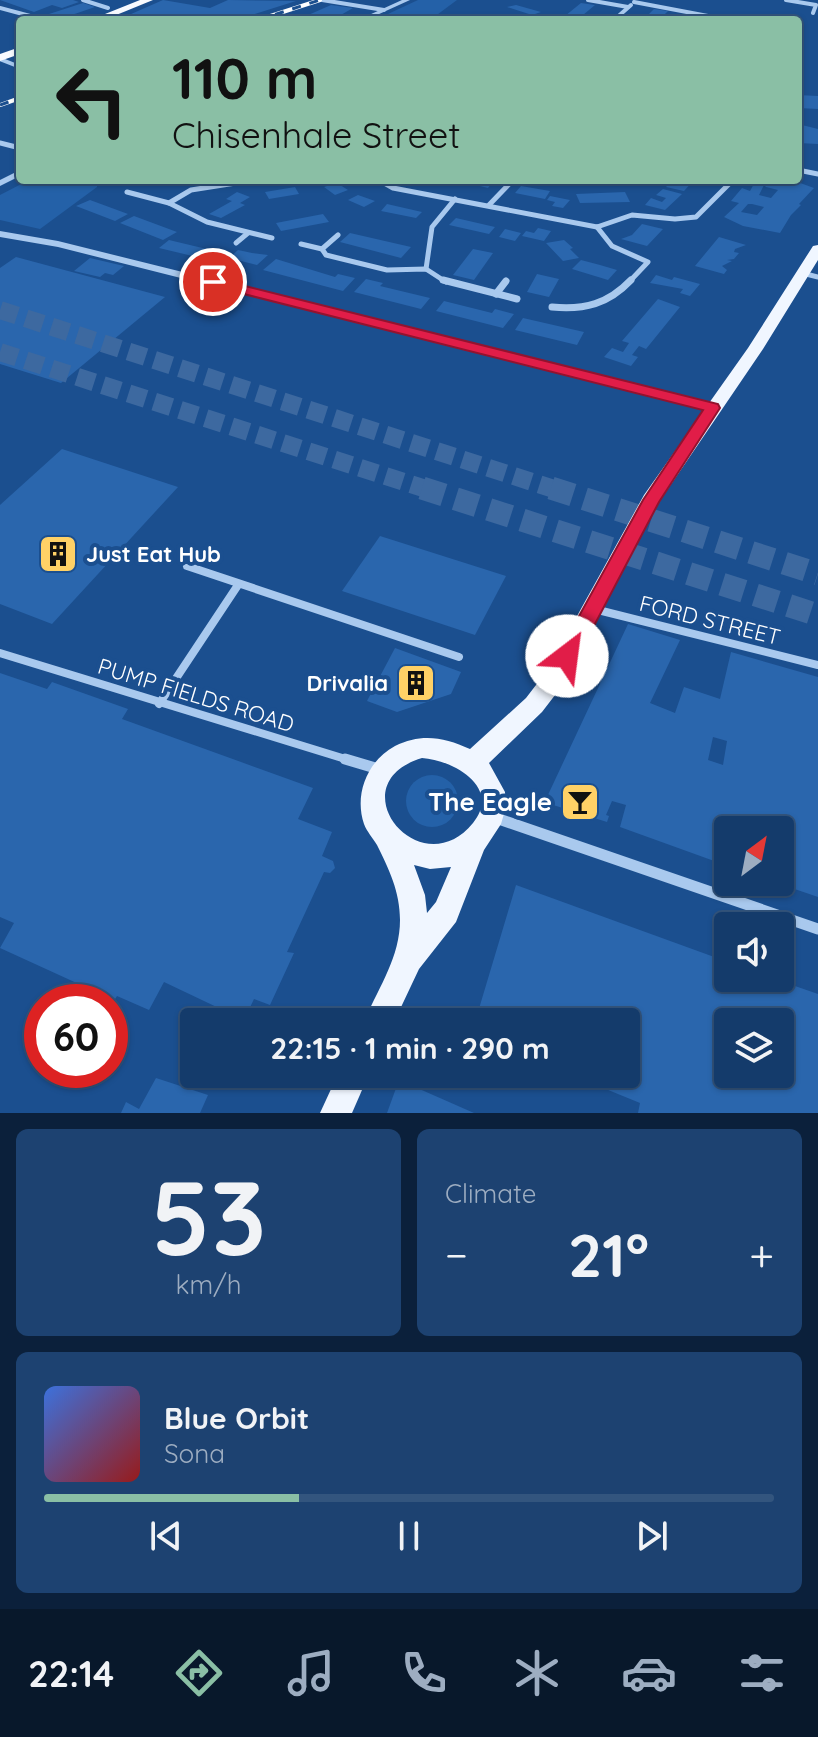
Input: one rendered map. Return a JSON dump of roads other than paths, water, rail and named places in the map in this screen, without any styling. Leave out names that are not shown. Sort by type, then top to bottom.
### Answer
[{"type":"highway","points":[[100,16],[108,8],[127,0]]},
{"type":"highway","points":[[108,8],[134,0]]},
{"type":"highway","points":[[104,16],[148,0]]},
{"type":"main road","points":[[473,762],[534,705],[554,679],[651,500],[712,408],[810,275],[818,249]]},
{"type":"main road","points":[[386,1008],[409,959],[446,912],[473,844],[491,817],[493,800],[489,785],[473,762],[459,753],[440,747],[422,747],[405,752],[382,770],[374,787],[372,805],[378,825],[413,893],[416,916],[409,959]]},
{"type":"main road","points":[[387,839],[419,856],[455,854],[473,844]]},
{"type":"main road","points":[[336,1113],[348,1088]]},
{"type":"street","points":[[84,0],[108,8]]},
{"type":"street","points":[[322,0],[384,10]]},
{"type":"street","points":[[370,16],[407,0]]},
{"type":"street","points":[[588,0],[628,7]]},
{"type":"street","points":[[786,0],[817,4],[813,13]]},
{"type":"street","points":[[618,16],[636,1],[709,16]]},
{"type":"street","points":[[0,8],[30,16]]},
{"type":"street","points":[[169,203],[191,190],[229,184]]},
{"type":"street","points":[[386,184],[393,188],[597,227],[632,215],[675,219],[696,217],[729,184]]},
{"type":"street","points":[[489,205],[509,184]]},
{"type":"street","points":[[127,192],[169,203],[207,222],[272,238]]},
{"type":"street","points":[[426,269],[432,227],[455,199]]},
{"type":"street","points":[[552,307],[575,311],[605,303],[617,296],[648,262],[605,243],[597,227]]},
{"type":"street","points":[[236,243],[248,233]]},
{"type":"street","points":[[0,234],[58,244],[712,408]]},
{"type":"street","points":[[322,249],[338,235]]},
{"type":"street","points":[[301,244],[322,249],[326,255],[387,270],[426,269],[449,284],[517,299]]},
{"type":"street","points":[[496,294],[506,281]]},
{"type":"street","points":[[187,566],[459,657]]},
{"type":"street","points":[[159,704],[238,585]]},
{"type":"street","name":"FORD STREET","points":[[594,609],[818,665]]},
{"type":"street","name":"PUMP FIELDS ROAD","points":[[0,653],[382,770]]},
{"type":"street","points":[[491,817],[818,929]]},
{"type":"tunnel","points":[[0,310],[557,490]]},
{"type":"tunnel","points":[[0,352],[429,490]]},
{"type":"tunnel","points":[[422,488],[818,615]]},
{"type":"tunnel","points":[[551,488],[818,574]]},
{"type":"railway","points":[[270,16],[320,0]]},
{"type":"railway","points":[[0,105],[16,99]]},
{"type":"place","name":"Just Eat Hub","points":[[58,554]]},
{"type":"place","name":"Drivalia","points":[[416,683]]},
{"type":"place","name":"The Eagle","points":[[580,802]]}]
